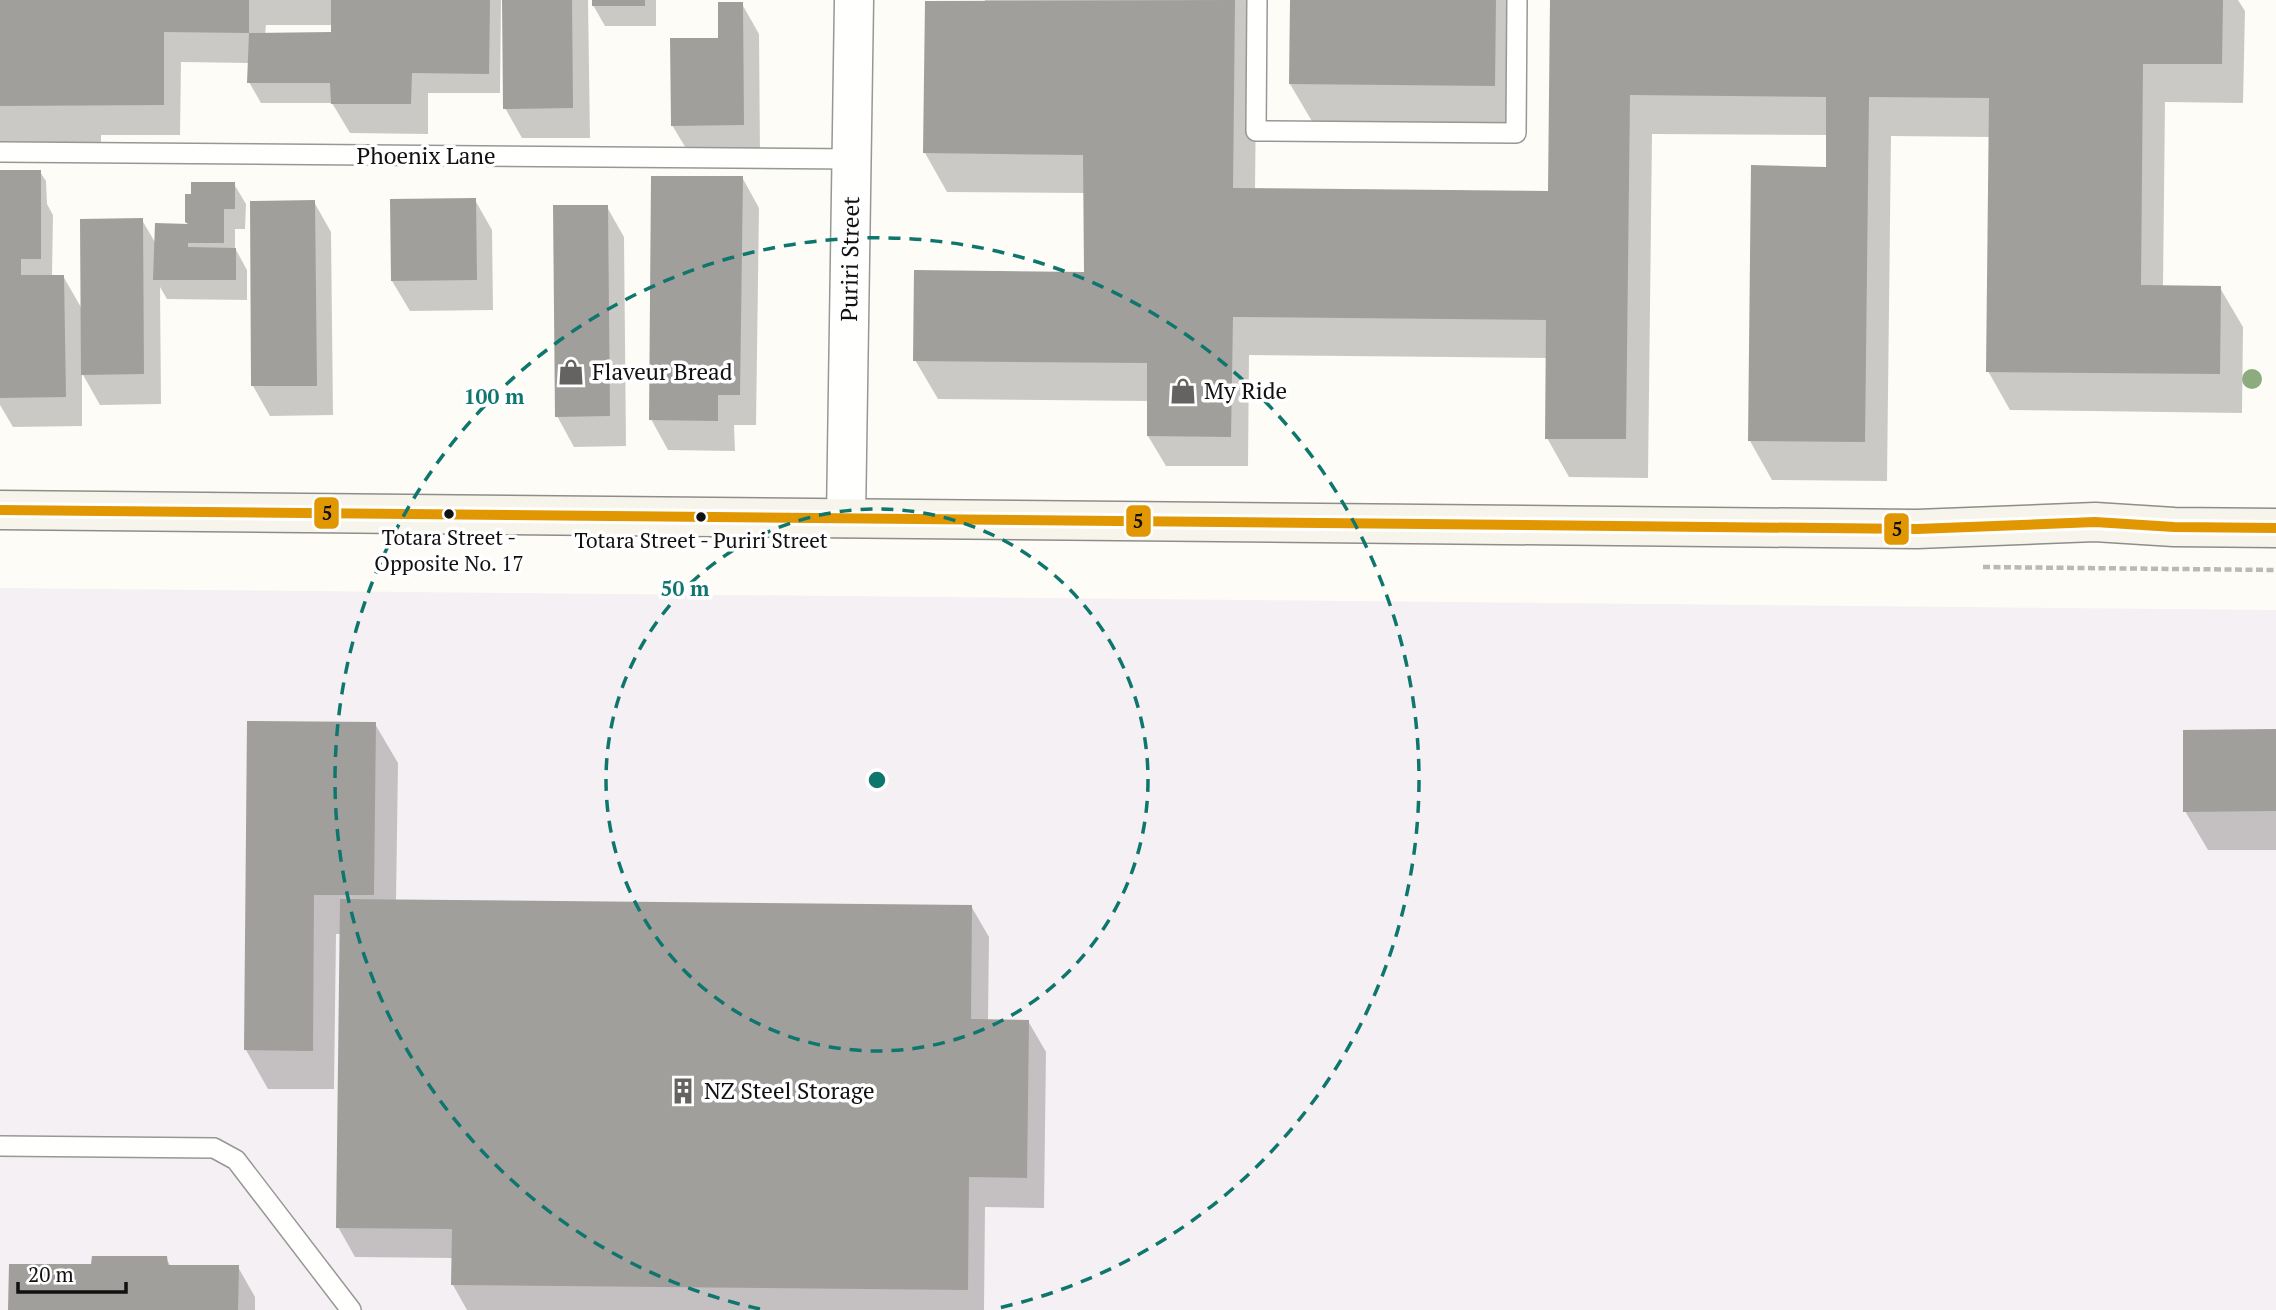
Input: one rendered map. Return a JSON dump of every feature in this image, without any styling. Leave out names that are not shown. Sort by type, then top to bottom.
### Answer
[{"type":"main road","points":[[0,510],[1917,529],[2095,522],[2174,527],[2276,528]]},
{"type":"street","name":"Puriri Street","points":[[846,518],[854,0]]},
{"type":"lane","points":[[1257,0],[1256,131],[1505,133],[1516,133],[1517,0]]},
{"type":"lane","name":"Phoenix Lane","points":[[0,152],[852,159]]},
{"type":"lane","points":[[0,1146],[214,1148],[236,1160],[351,1310]]},
{"type":"shaded area","points":[[0,588],[2276,610],[2276,1310],[0,1310]]},
{"type":"building","points":[[0,0],[249,0],[249,33],[164,32],[164,105],[0,106]]},
{"type":"building","points":[[331,0],[490,0],[489,74],[412,73],[411,104],[331,104],[330,83],[247,83],[249,33],[331,32]]},
{"type":"building","points":[[502,0],[572,0],[573,108],[503,109]]},
{"type":"building","points":[[592,0],[645,0],[645,6],[592,6]]},
{"type":"building","points":[[1235,0],[1233,188],[1548,191],[1550,0],[2223,0],[2222,64],[2143,64],[2141,285],[2221,286],[2220,374],[1986,372],[1989,98],[1869,97],[1865,442],[1748,441],[1751,165],[1826,167],[1826,97],[1630,95],[1626,439],[1545,439],[1546,320],[1233,317],[1231,437],[1147,436],[1147,363],[913,361],[914,270],[1084,272],[1083,155],[923,153],[925,1]]},
{"type":"building","points":[[1290,0],[1496,0],[1495,86],[1289,84]]},
{"type":"building","points":[[718,2],[743,2],[744,125],[671,126],[670,38],[718,38]]},
{"type":"building","points":[[0,170],[41,170],[41,259],[21,259],[21,275],[64,275],[66,397],[0,398]]},
{"type":"building","points":[[651,176],[743,176],[740,395],[718,395],[718,421],[649,420]]},
{"type":"building","points":[[191,182],[235,182],[235,209],[224,209],[224,243],[188,243],[188,247],[236,248],[236,280],[153,280],[155,223],[188,224],[185,222],[185,194],[191,194]]},
{"type":"building","points":[[476,198],[477,280],[391,281],[390,199]]},
{"type":"building","points":[[315,200],[317,386],[251,386],[250,201]]},
{"type":"building","points":[[553,205],[608,205],[610,416],[555,417]]},
{"type":"building","points":[[143,218],[144,374],[81,375],[80,219]]},
{"type":"building","points":[[247,721],[376,722],[374,895],[314,895],[313,1051],[244,1050]]},
{"type":"building","points":[[2276,729],[2276,811],[2183,812],[2183,730]]},
{"type":"building","name":"NZ Steel Storage","points":[[340,899],[972,905],[971,1019],[1029,1020],[1027,1178],[969,1177],[968,1290],[451,1285],[452,1229],[336,1228]]},
{"type":"building","points":[[92,1256],[167,1256],[168,1265],[239,1265],[238,1310],[8,1310],[9,1264],[91,1264]]},
{"type":"transit line","name":"5","points":[[0,510],[1917,529],[2095,522],[2174,527],[2276,528]]},
{"type":"place","name":"Flaveur Bread","points":[[571,372]]},
{"type":"place","name":"My Ride","points":[[1183,391]]},
{"type":"place","name":"Totara Street - Opposite No. 17","points":[[449,514]]},
{"type":"place","name":"Totara Street - Puriri Street","points":[[701,517]]},
{"type":"place","name":"NZ Steel Storage","points":[[683,1091]]}]
